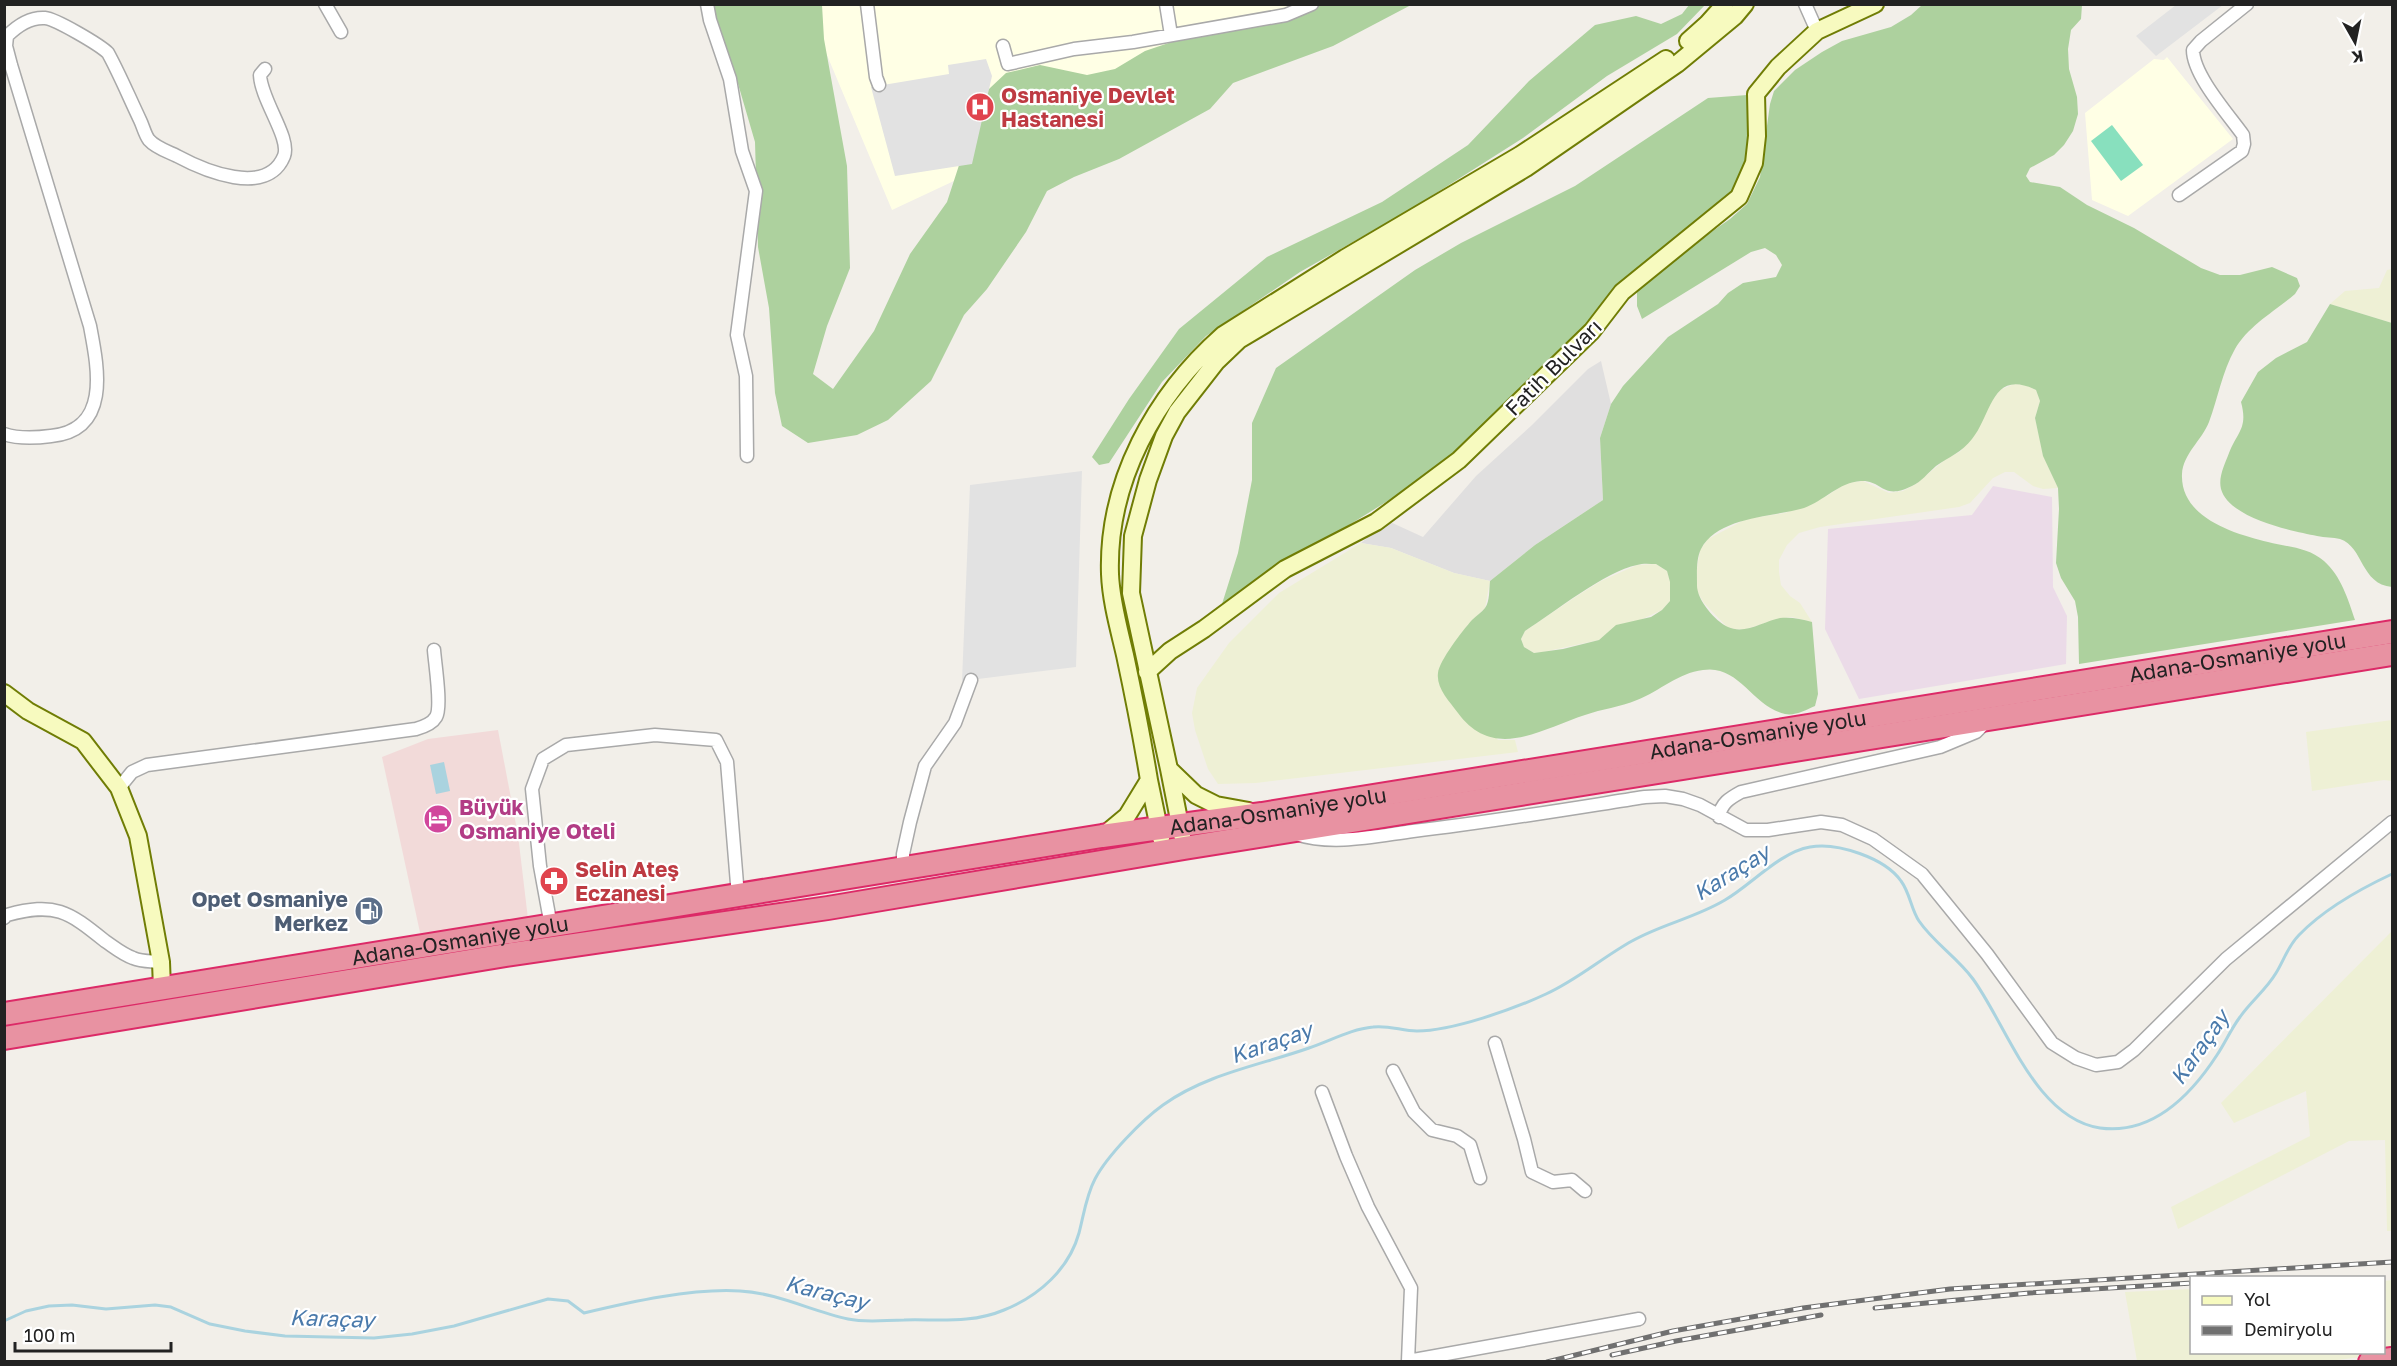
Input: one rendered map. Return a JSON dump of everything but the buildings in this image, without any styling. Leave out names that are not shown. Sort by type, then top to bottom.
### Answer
[{"type":"highway","name":"Adana-Osmaniye yolu","points":[[4,1014],[1102,836],[1262,814],[2392,632]]},
{"type":"highway","name":"Adana-Osmaniye yolu","points":[[4,1038],[506,955],[828,908],[2392,654]]},
{"type":"highway","points":[[2370,1362],[2392,1359]]},
{"type":"street","points":[[324,4],[341,32]]},
{"type":"street","points":[[707,4],[710,20],[730,79],[742,151],[756,190],[737,335],[746,376],[747,456]]},
{"type":"street","points":[[867,4],[879,85]]},
{"type":"street","points":[[1166,4],[1171,35]]},
{"type":"street","points":[[1003,46],[1008,64],[1074,49],[1286,15],[1312,4]]},
{"type":"street","points":[[1174,850],[1169,826],[1149,780],[1110,577],[1110,539],[1118,502],[1144,430],[1167,398],[1208,349],[1223,335],[1345,258],[1549,136],[1672,54],[1707,24],[1725,4]]},
{"type":"street","points":[[1169,826],[1169,769],[1131,593],[1133,536],[1148,480],[1164,436],[1177,412],[1216,362],[1239,340],[1535,162],[1677,64],[1735,16],[1745,4]]},
{"type":"street","points":[[1805,4],[1817,31]]},
{"type":"street","name":"Fatih Bulvarı","points":[[1147,672],[1170,651],[1204,629],[1285,569],[1376,522],[1459,460],[1592,331],[1622,292],[1738,197],[1754,163],[1757,136],[1756,94],[1778,67],[1817,31],[1875,4]]},
{"type":"street","points":[[2179,195],[2242,151],[2243,135],[2202,76],[2193,60],[2193,50],[2247,4]]},
{"type":"street","points":[[4,434],[36,438],[59,435],[86,421],[94,409],[97,370],[90,326],[11,65],[6,36],[16,26],[31,20],[46,18],[100,46],[108,53],[149,140],[202,169],[230,177],[247,178],[266,174],[277,166],[284,156],[286,145],[261,86],[260,75],[266,69]]},
{"type":"street","points":[[120,788],[132,772],[147,765],[416,729],[429,724],[437,717],[438,707],[434,650]]},
{"type":"street","points":[[903,869],[907,832],[925,766],[955,723],[971,680]]},
{"type":"street","points":[[4,693],[28,711],[83,741],[120,788],[138,836],[160,962],[162,988]]},
{"type":"street","points":[[1719,817],[1720,809],[1729,798],[1741,792],[1940,747],[1976,732],[1988,720]]},
{"type":"street","points":[[551,926],[540,866],[532,789],[543,759],[566,745],[655,735],[716,741],[727,762],[738,896]]},
{"type":"street","points":[[1169,769],[1196,795],[1216,805],[1262,814]]},
{"type":"street","points":[[1102,836],[1127,816],[1149,780]]},
{"type":"street","points":[[1287,832],[1314,840],[1349,839],[1665,796],[1700,805],[1746,830],[1768,830],[1821,822],[1842,825],[1873,839],[1922,874],[1987,954],[2052,1043],[2076,1058],[2096,1065],[2118,1062],[2134,1050],[2226,959],[2392,822]]},
{"type":"street","points":[[4,918],[28,909],[54,909],[76,917],[122,953],[135,960],[160,962]]},
{"type":"street","points":[[1495,1043],[1532,1173],[1553,1182],[1572,1180],[1585,1191]]},
{"type":"street","points":[[1393,1071],[1414,1112],[1432,1130],[1457,1136],[1470,1145],[1479,1178]]},
{"type":"street","points":[[1322,1092],[1368,1207],[1411,1288],[1408,1361],[1639,1319]]},
{"type":"shaded area","name":"Osmaniye Devlet Hastanesi","points":[[806,5],[1330,5],[892,210]]},
{"type":"shaded area","points":[[2176,5],[2223,5],[2156,56],[2136,36]]},
{"type":"shaded area","points":[[2167,57],[2233,139],[2128,216],[2092,200],[2085,113],[2154,59],[2164,60]]},
{"type":"shaded area","points":[[986,59],[992,76],[972,164],[895,176],[871,87],[949,74],[948,65]]},
{"type":"shaded area","points":[[2392,269],[2392,323],[2330,304],[2345,291],[2379,288],[2387,270]]},
{"type":"shaded area","points":[[1601,361],[1611,404],[1600,438],[1603,500],[1535,545],[1490,581],[1454,573],[1391,548],[1361,543],[1388,521],[1423,537],[1476,476],[1532,425],[1588,369]]},
{"type":"shaded area","points":[[2014,384],[2026,385],[2036,390],[2040,401],[2035,418],[2043,455],[2058,488],[2043,489],[2033,486],[2014,472],[2005,472],[1993,478],[1970,503],[1959,507],[1820,527],[1799,533],[1787,545],[1779,560],[1779,572],[1781,585],[1800,603],[1812,622],[1792,617],[1746,629],[1735,629],[1727,627],[1704,603],[1697,591],[1697,568],[1700,550],[1708,539],[1746,519],[1785,513],[1827,496],[1846,483],[1863,481],[1889,493],[1903,491],[1916,484],[1946,459],[1961,451],[2000,390]]},
{"type":"shaded area","points":[[1082,471],[1076,667],[962,681],[970,485]]},
{"type":"shaded area","points":[[1993,486],[2052,497],[2053,587],[2067,616],[2066,664],[1859,699],[1825,629],[1828,529],[1972,515]]},
{"type":"shaded area","points":[[1361,543],[1391,548],[1454,573],[1490,581],[1485,608],[1467,626],[1444,659],[1498,740],[1515,740],[1518,752],[1256,783],[1218,784],[1208,769],[1195,730],[1192,713],[1197,688],[1229,643],[1279,593]]},
{"type":"shaded area","points":[[1656,564],[1667,571],[1670,582],[1670,601],[1662,610],[1638,621],[1617,625],[1599,640],[1534,653],[1524,647],[1521,639],[1525,631],[1577,596],[1601,581],[1637,565]]},
{"type":"shaded area","points":[[2392,720],[2392,781],[2384,780],[2312,791],[2306,732]]},
{"type":"shaded area","points":[[498,730],[518,835],[528,919],[421,937],[382,757],[428,739]]},
{"type":"shaded area","points":[[2392,931],[2392,1231],[2387,1231],[2385,1140],[2349,1141],[2178,1229],[2171,1207],[2310,1136],[2306,1091],[2234,1123],[2221,1103]]},
{"type":"shaded area","points":[[2392,1280],[2392,1353],[2385,1354],[2385,1281]]},
{"type":"shaded area","points":[[2190,1289],[2190,1354],[2384,1354],[2322,1362],[2137,1361],[2125,1292]]},
{"type":"green space","points":[[712,4],[822,5],[824,39],[847,166],[850,268],[827,326],[813,374],[833,389],[874,331],[910,254],[947,202],[963,153],[974,103],[1006,73],[1040,65],[1087,75],[1115,69],[1145,51],[1210,29],[1248,29],[1317,5],[1411,5],[1333,46],[1233,83],[1210,109],[1119,159],[1074,177],[1047,191],[1026,232],[987,289],[964,315],[931,381],[888,420],[857,435],[808,443],[782,426],[775,393],[769,308],[758,247],[755,142],[734,70],[711,10]]},
{"type":"green space","points":[[1689,5],[1705,5],[1677,34],[1607,76],[1523,138],[1411,209],[1300,272],[1206,336],[1162,382],[1109,463],[1099,465],[1092,457],[1129,399],[1179,329],[1267,257],[1382,202],[1468,145],[1529,81],[1595,25],[1636,16],[1661,24],[1682,14]]},
{"type":"green space","points":[[1922,5],[2082,5],[2081,19],[2071,30],[2068,49],[2069,69],[2077,97],[2078,114],[2073,131],[2064,145],[2054,155],[2030,168],[2026,176],[2030,182],[2060,187],[2087,205],[2134,228],[2201,268],[2220,275],[2240,275],[2272,267],[2297,278],[2300,286],[2295,294],[2254,326],[2235,349],[2223,376],[2209,422],[2183,467],[2184,489],[2190,502],[2200,513],[2226,529],[2304,550],[2318,556],[2330,567],[2339,581],[2355,620],[2079,664],[2078,617],[2075,601],[2061,578],[2056,563],[2058,488],[2043,456],[2035,418],[2040,401],[2036,390],[2021,385],[2010,385],[1995,397],[1979,429],[1968,444],[1915,484],[1902,490],[1888,491],[1874,483],[1853,482],[1804,508],[1733,524],[1709,538],[1701,549],[1697,566],[1698,590],[1707,609],[1723,624],[1734,629],[1741,629],[1780,618],[1796,618],[1812,622],[1818,694],[1815,706],[1797,713],[1785,714],[1774,710],[1726,673],[1703,670],[1677,678],[1631,702],[1518,738],[1502,739],[1487,736],[1472,728],[1444,694],[1439,684],[1438,673],[1442,661],[1458,638],[1487,605],[1490,581],[1535,545],[1603,500],[1600,438],[1611,404],[1623,386],[1668,337],[1718,304],[1728,293],[1743,283],[1776,277],[1782,265],[1776,255],[1765,248],[1751,252],[1642,319],[1637,306],[1637,290],[1655,271],[1730,219],[1747,204],[1760,177],[1770,104],[1774,91],[1795,70],[1822,52],[1842,41],[1891,27]],"holes":[[[1639,564],[1656,564],[1667,571],[1670,582],[1670,601],[1651,617],[1616,625],[1599,640],[1563,649],[1534,653],[1524,647],[1521,639],[1525,631],[1610,575]]]},
{"type":"green space","points":[[1747,95],[1750,146],[1743,186],[1552,367],[1431,474],[1222,604],[1238,553],[1252,480],[1252,423],[1276,368],[1415,270],[1461,243],[1575,186],[1708,98]]},
{"type":"green space","points":[[2112,125],[2143,165],[2121,181],[2091,141]]},
{"type":"green space","points":[[2330,304],[2392,323],[2392,587],[2382,584],[2368,573],[2348,543],[2340,539],[2306,534],[2262,522],[2236,508],[2226,499],[2221,489],[2222,471],[2243,424],[2241,402],[2258,372],[2276,358],[2307,342]]},
{"type":"water","points":[[444,762],[450,791],[436,794],[430,765]]},
{"type":"waterway","name":"Karaçay","points":[[4,1321],[26,1311],[49,1306],[72,1305],[106,1309],[155,1305],[171,1307],[210,1324],[245,1331],[285,1336],[374,1338],[454,1326],[548,1299],[568,1301],[584,1313],[661,1297],[721,1291],[754,1292],[834,1316],[862,1321],[954,1320],[992,1314],[1017,1304],[1051,1280],[1074,1246],[1089,1192],[1101,1170],[1116,1149],[1135,1129],[1180,1094],[1234,1071],[1309,1048],[1357,1030],[1379,1027],[1411,1031],[1431,1030],[1483,1018],[1533,1000],[1557,988],[1643,935],[1714,906],[1735,894],[1788,855],[1799,850],[1821,846],[1846,849],[1860,854],[1884,865],[1894,873],[1904,886],[1919,921],[1960,964],[1986,998],[2011,1044],[2040,1089],[2058,1107],[2077,1121],[2100,1128],[2119,1129],[2153,1119],[2182,1098],[2207,1070],[2240,1017],[2272,979],[2295,939],[2343,900],[2392,874]]},
{"type":"railway","points":[[1547,1362],[1673,1331],[1803,1308],[1950,1289],[2392,1262]]},
{"type":"railway","points":[[1875,1308],[2029,1293],[2190,1283]]},
{"type":"railway","points":[[1612,1355],[1821,1315]]},
{"type":"place","name":"Osmaniye Devlet Hastanesi","points":[[980,107]]},
{"type":"place","name":"Büyük Osmaniye Oteli","points":[[438,819]]},
{"type":"place","name":"Selin Ateş Eczanesi","points":[[554,881]]},
{"type":"place","name":"Opet Osmaniye Merkez","points":[[369,911]]}]
